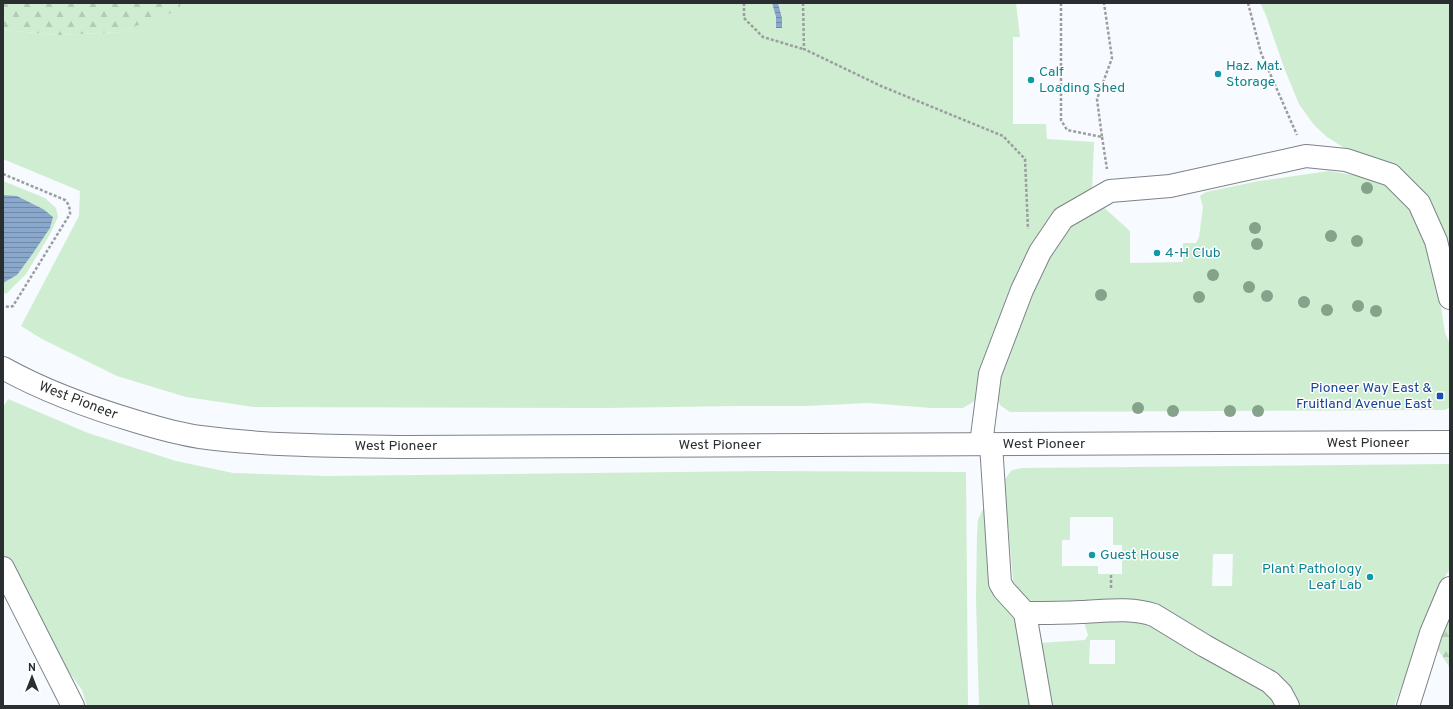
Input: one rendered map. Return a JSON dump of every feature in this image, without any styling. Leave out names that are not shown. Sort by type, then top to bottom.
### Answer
[{"type":"main road","points":[[1041,706],[1026,613],[1004,590],[1000,583],[986,444],[990,374],[1022,290],[1040,252],[1063,218],[1110,191],[1170,186],[1306,156],[1346,160],[1391,175],[1419,203],[1436,241],[1450,298]]},
{"type":"main road","name":"West Pioneer","points":[[3,369],[71,400],[110,414],[199,437],[324,446],[406,447],[1450,442]]},
{"type":"main road","points":[[3,568],[73,706]]},
{"type":"main road","points":[[1408,706],[1431,633],[1450,588]]},
{"type":"main road","points":[[1026,613],[1069,613],[1121,610],[1154,615],[1205,646],[1270,682],[1281,693],[1288,706]]},
{"type":"path","points":[[744,3],[744,18],[763,37],[804,49],[881,86],[1002,136],[1025,159],[1028,235]]},
{"type":"path","points":[[803,3],[804,49]]},
{"type":"path","points":[[1061,3],[1060,120],[1067,130],[1102,137]]},
{"type":"path","points":[[1104,3],[1112,58],[1097,99],[1110,191]]},
{"type":"path","points":[[1248,3],[1261,53],[1306,156]]},
{"type":"path","points":[[3,174],[65,200],[68,204],[70,214],[13,306],[10,308],[3,306]]},
{"type":"green space","points":[[3,3],[181,3],[179,10],[120,32],[59,35],[3,30]]},
{"type":"green space","points":[[181,3],[772,3],[776,17],[776,28],[782,28],[782,18],[778,3],[1016,3],[1020,37],[1013,37],[1013,124],[1046,124],[1047,139],[1094,142],[1092,192],[1076,203],[981,392],[973,402],[963,408],[931,408],[868,403],[806,406],[605,408],[254,407],[186,397],[117,376],[42,339],[21,326],[79,216],[80,191],[3,159],[3,30],[59,35],[120,32],[178,10]]},
{"type":"green space","points":[[1260,3],[1450,3],[1450,268],[1435,210],[1423,191],[1395,165],[1343,147],[1327,137],[1314,125],[1299,104]]},
{"type":"green space","points":[[1329,171],[1359,176],[1389,187],[1411,208],[1423,233],[1441,307],[1445,333],[1450,344],[1450,407],[1445,410],[1010,412],[1000,405],[996,393],[1006,349],[1062,230],[1100,204],[1130,231],[1130,263],[1183,262],[1183,243],[1196,243],[1199,237],[1203,207],[1200,196],[1206,192],[1259,181]]},
{"type":"green space","points":[[3,181],[45,198],[56,208],[58,217],[49,236],[26,274],[6,294],[3,292],[3,283],[17,275],[40,242],[43,209],[17,196],[3,195]]},
{"type":"green space","points":[[8,399],[88,433],[176,461],[233,473],[326,476],[767,471],[966,472],[968,706],[87,706],[82,690],[49,645],[3,557],[3,407]]},
{"type":"green space","points":[[1450,464],[1450,569],[1446,575],[1394,706],[1298,706],[1148,606],[1030,603],[1014,590],[1004,480],[1012,470],[1022,468]],"holes":[[[1070,517],[1113,517],[1113,545],[1122,545],[1122,574],[1098,574],[1098,566],[1062,566],[1062,540],[1070,540]],[[1213,554],[1233,554],[1232,586],[1212,586]]]},
{"type":"green space","points":[[986,502],[1007,603],[1020,632],[1032,706],[979,706],[976,599],[977,535],[978,520]]},
{"type":"green space","points":[[1450,615],[1450,668],[1437,648]]},
{"type":"green space","points":[[1140,617],[1265,686],[1282,706],[1048,706],[1039,643],[1085,640],[1088,635],[1084,622]],"holes":[[[1090,640],[1115,640],[1115,664],[1089,664]]]},
{"type":"water","points":[[772,3],[778,3],[782,18],[782,28],[776,28],[776,17]]},
{"type":"water","points":[[3,195],[17,196],[43,209],[53,217],[50,228],[17,275],[3,283]]},
{"type":"place","name":"Haz. Mat. Storage","points":[[1218,74]]},
{"type":"place","name":"Calf Loading Shed","points":[[1031,80]]},
{"type":"place","name":"4-H Club","points":[[1157,253]]},
{"type":"place","name":"Pioneer Way East & Fruitland Avenue East","points":[[1440,396]]},
{"type":"place","name":"Guest House","points":[[1092,555]]},
{"type":"place","name":"Plant Pathology Leaf Lab","points":[[1370,577]]}]
